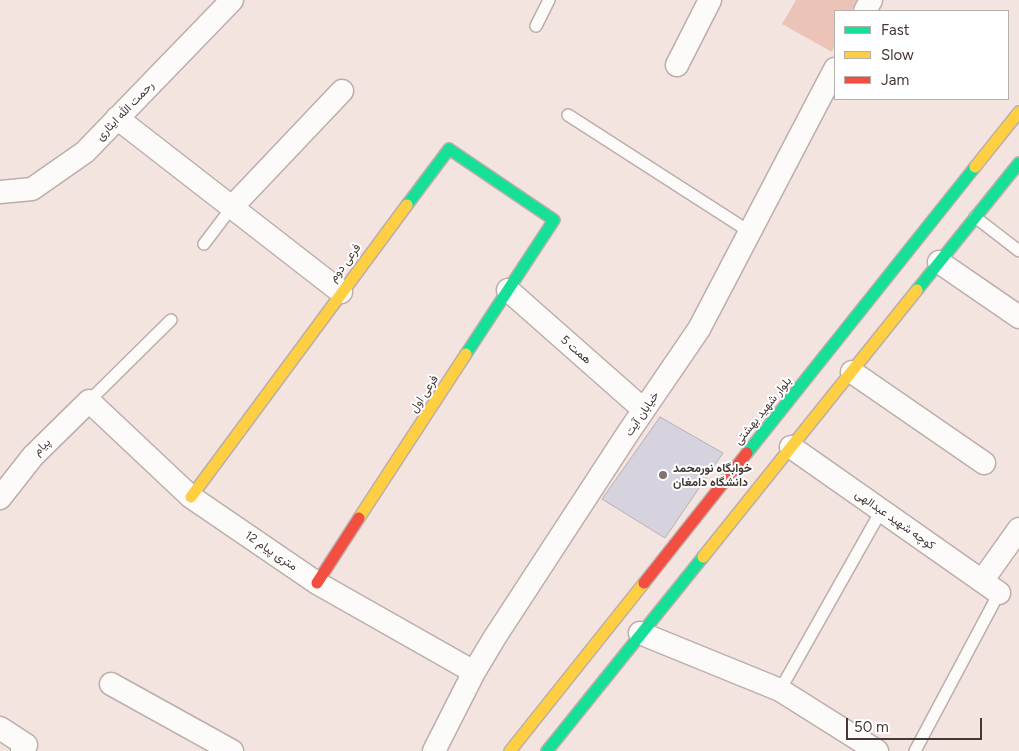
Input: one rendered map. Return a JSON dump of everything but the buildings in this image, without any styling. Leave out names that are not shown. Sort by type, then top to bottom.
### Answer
[{"type":"main road","name":"بلوار شهید بهشتی","points":[[510,751],[1019,112]]},
{"type":"main road","name":"فرعی دوم","points":[[191,497],[341,292],[449,149],[554,220]]},
{"type":"main road","points":[[547,751],[1019,163]]},
{"type":"main road","name":"فرعی اول","points":[[317,582],[554,220]]},
{"type":"street","name":"رحمت الله ایثاری","points":[[0,192],[32,189],[85,152],[232,0]]},
{"type":"street","points":[[677,65],[710,0]]},
{"type":"street","name":"خیابان آیت","points":[[434,751],[444,727],[474,672],[644,410],[699,329],[834,71]]},
{"type":"street","points":[[232,207],[342,91]]},
{"type":"street","points":[[118,118],[341,292]]},
{"type":"street","points":[[939,262],[1019,317]]},
{"type":"street","name":"5 همت","points":[[508,290],[644,410]]},
{"type":"street","points":[[852,372],[984,463]]},
{"type":"street","name":"12 متری پیام","points":[[89,401],[191,497],[317,582],[474,672]]},
{"type":"street","name":"پیام","points":[[0,498],[33,456],[89,401]]},
{"type":"street","name":"کوچه شهید عبدالهی","points":[[791,448],[990,587]]},
{"type":"street","points":[[990,587],[1019,530]]},
{"type":"street","points":[[640,633],[780,690],[877,751]]},
{"type":"street","points":[[110,684],[232,751]]},
{"type":"street","points":[[0,728],[26,745],[22,751]]},
{"type":"lane","points":[[536,26],[548,0]]},
{"type":"lane","points":[[568,115],[750,232]]},
{"type":"lane","points":[[204,244],[232,207]]},
{"type":"lane","points":[[975,217],[1019,251]]},
{"type":"lane","points":[[89,401],[171,320]]},
{"type":"lane","points":[[780,690],[882,511]]},
{"type":"lane","points":[[915,751],[990,587]]},
{"type":"shaded area","points":[[796,0],[857,0],[852,10],[834,10],[834,47],[832,52],[782,24]]},
{"type":"traffic: fast","points":[[407,205],[449,149],[554,220],[466,354]]},
{"type":"traffic: fast","points":[[917,290],[1019,163]]},
{"type":"traffic: fast","points":[[747,453],[975,167]]},
{"type":"traffic: fast","points":[[547,751],[703,557]]},
{"type":"traffic: slow","points":[[975,167],[1019,112]]},
{"type":"traffic: slow","points":[[191,497],[407,205]]},
{"type":"traffic: slow","points":[[703,557],[917,290]]},
{"type":"traffic: slow","points":[[359,518],[466,354]]},
{"type":"traffic: slow","points":[[510,751],[644,583]]},
{"type":"traffic: jam","points":[[644,583],[747,453]]},
{"type":"traffic: jam","points":[[317,583],[359,518]]},
{"type":"place","name":"خوابگاه نورمحمد دانشگاه دامغان","points":[[663,475]]}]
